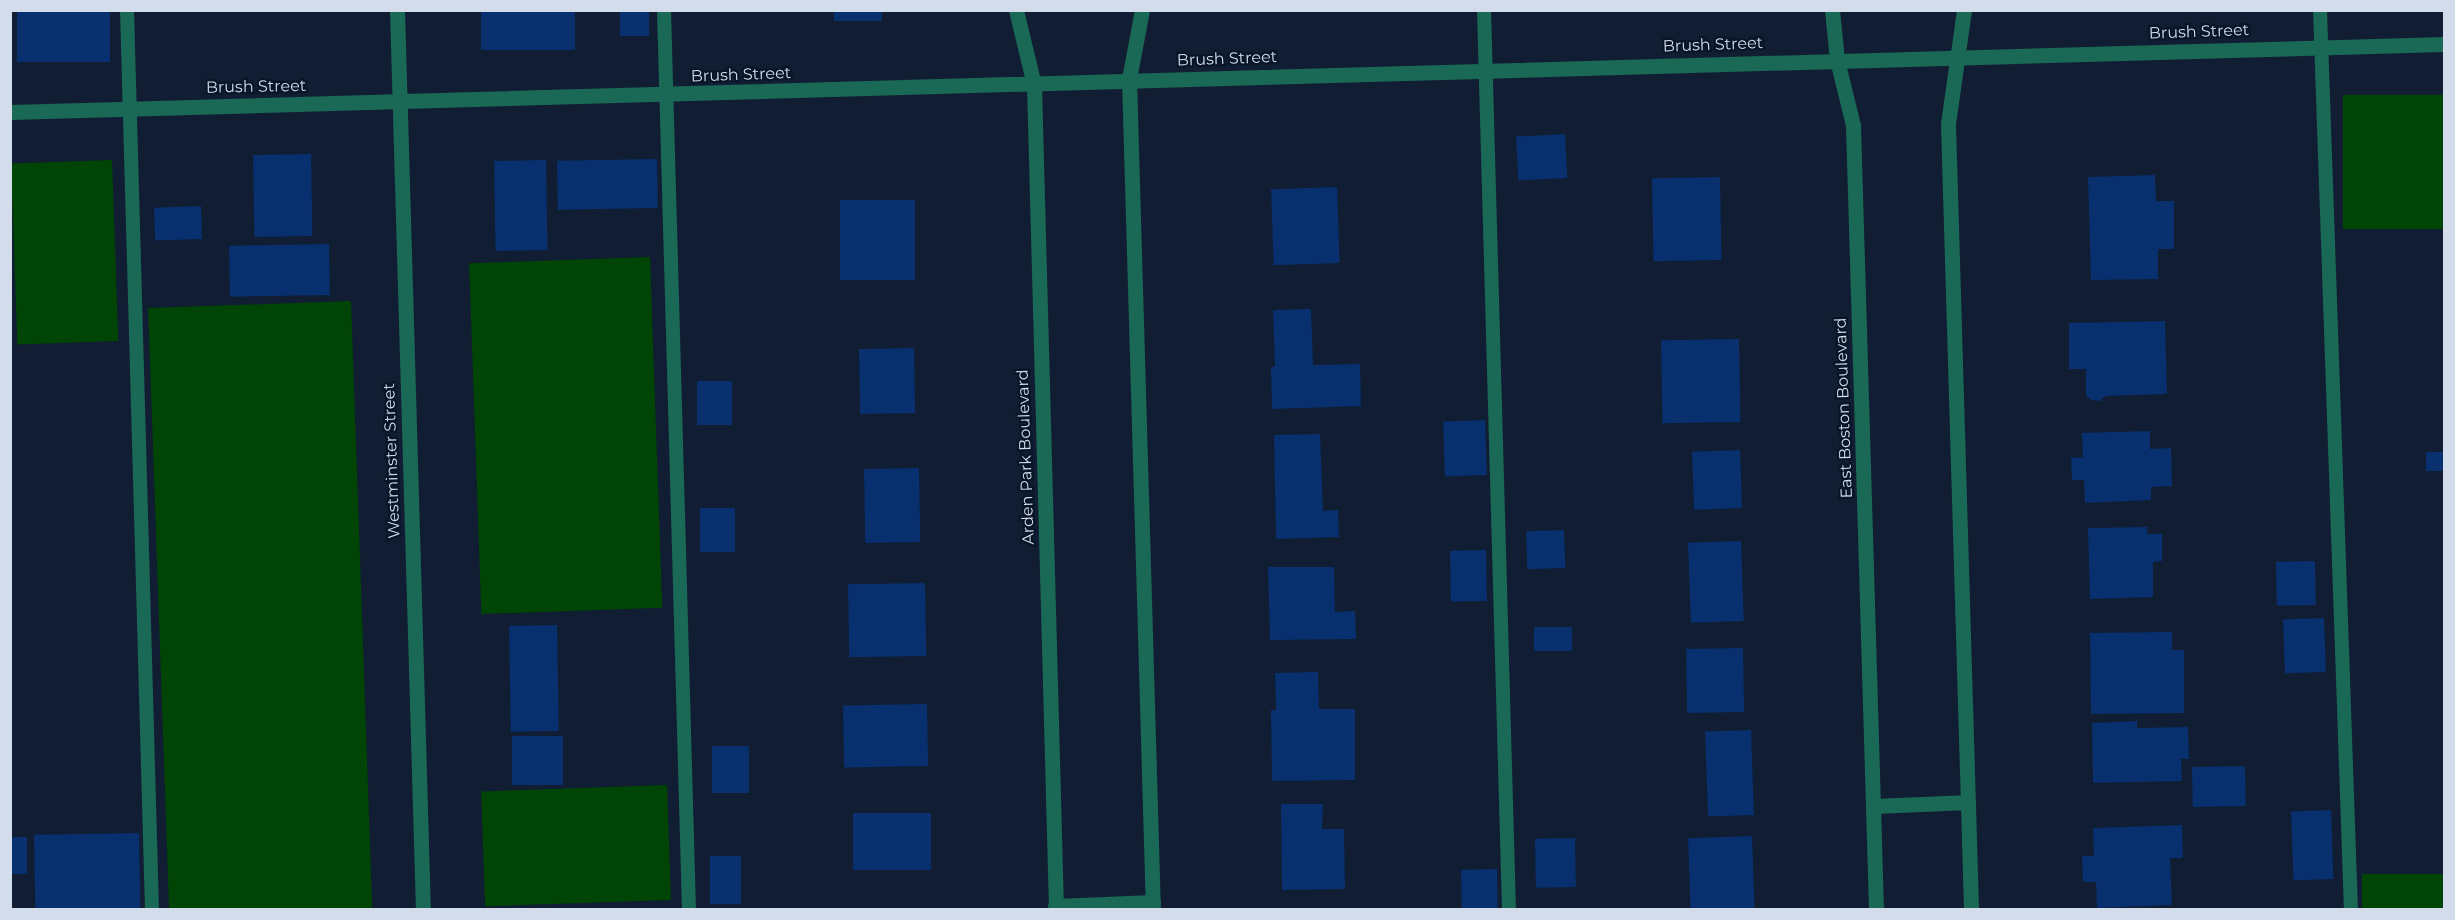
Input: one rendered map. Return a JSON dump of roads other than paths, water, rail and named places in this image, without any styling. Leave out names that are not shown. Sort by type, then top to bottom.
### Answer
[{"type":"street","name":"Westminster Street","points":[[397,10],[423,909]]},
{"type":"street","name":"Arden Park Boulevard","points":[[1016,10],[1034,85],[1055,908],[1153,905],[1129,79],[1142,10]]},
{"type":"street","name":"East Boston Boulevard","points":[[1832,10],[1837,60],[1853,125],[1876,909]]},
{"type":"street","points":[[1964,10],[1960,57],[1948,124],[1971,909]]},
{"type":"street","name":"Brush Street","points":[[10,112],[2445,44]]},
{"type":"street","points":[[1874,806],[1968,802]]},
{"type":"lane","points":[[127,10],[152,909]]},
{"type":"lane","points":[[664,10],[689,909]]},
{"type":"lane","points":[[1484,10],[1509,909]]},
{"type":"lane","points":[[2320,10],[2350,909]]}]
